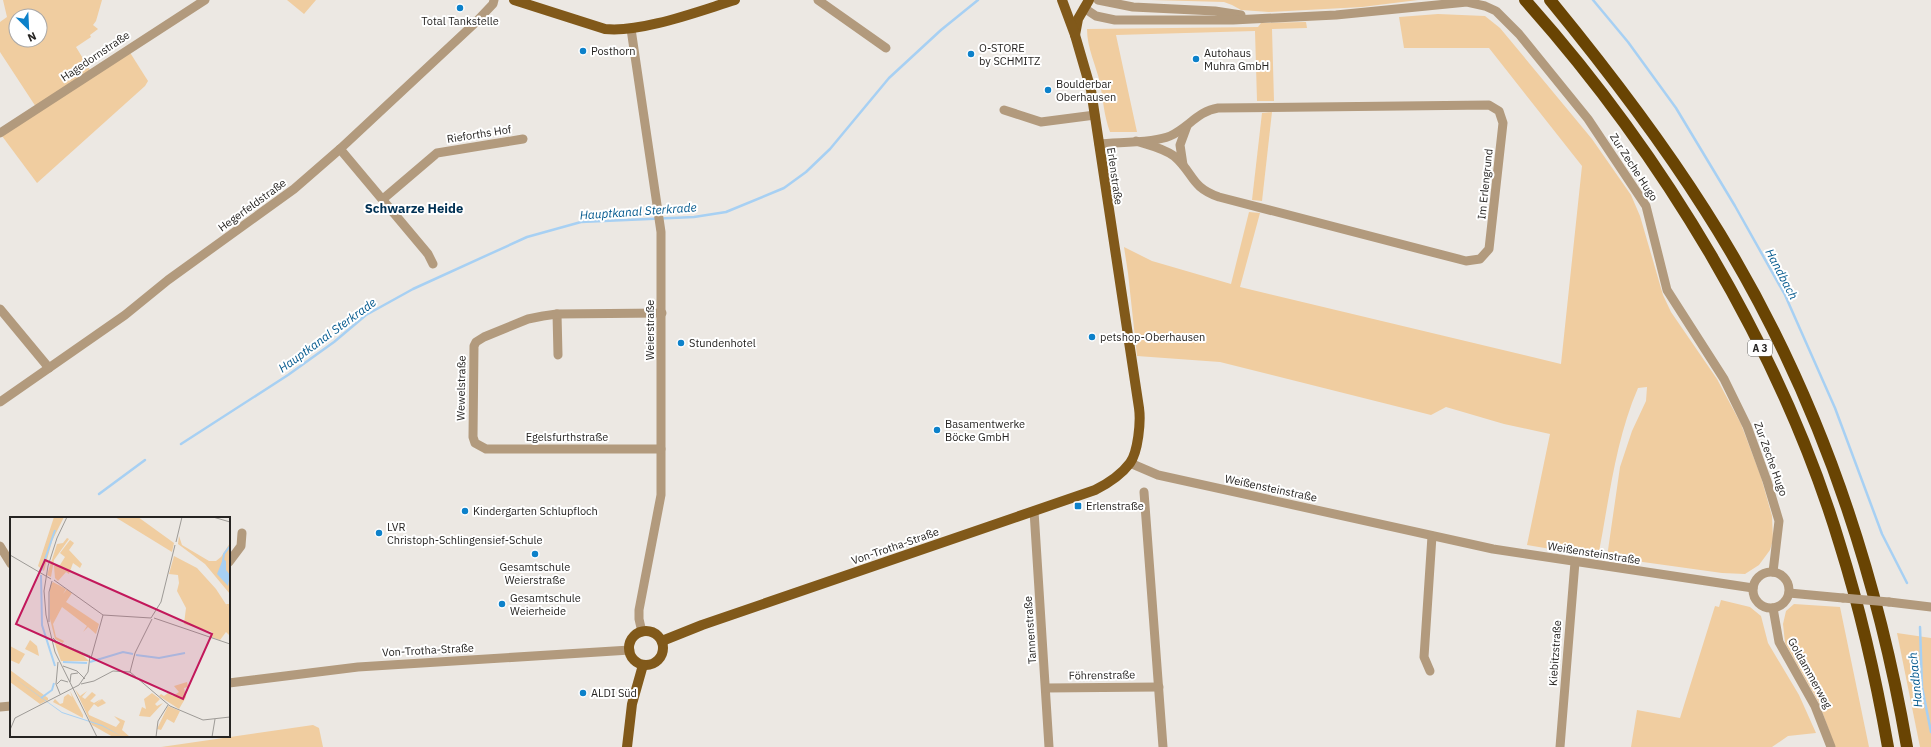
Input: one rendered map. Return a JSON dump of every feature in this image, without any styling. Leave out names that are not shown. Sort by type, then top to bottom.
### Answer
[{"type":"highway","name":"A 3","points":[[1525,0],[1543,20],[1614,111],[1650,162],[1689,221],[1756,339],[1802,439],[1840,544],[1868,646],[1888,747]]},
{"type":"highway","name":"A 3","points":[[1550,0],[1630,100],[1666,151],[1705,210],[1741,270],[1770,324],[1819,432],[1842,491],[1856,533],[1887,643],[1907,747]]},
{"type":"main road","points":[[514,0],[605,29],[631,29],[735,0]]},
{"type":"main road","name":"Erlenstraße","points":[[1062,0],[1075,35],[1089,81],[1139,408],[1140,430],[1130,463]]},
{"type":"main road","points":[[1075,35],[1077,23],[1086,4],[1076,0]]},
{"type":"main road","name":"Von-Trotha-Straße","points":[[662,641],[1100,488],[1130,463]]},
{"type":"main road","points":[[642,632],[654,633],[662,641],[663,650],[660,660],[651,665],[643,665],[634,660],[630,650],[632,640],[642,632]]},
{"type":"main road","points":[[627,747],[632,704],[643,665]]},
{"type":"street","name":"Hagedornstraße","points":[[0,133],[205,0]]},
{"type":"street","name":"Hegerfeldstraße","points":[[0,402],[125,315],[168,280],[294,189],[340,149],[474,24],[493,4],[494,0]]},
{"type":"street","points":[[818,0],[886,48]]},
{"type":"street","name":"Zur Zeche Hugo","points":[[1098,0],[1133,7],[1215,11],[1269,18]]},
{"type":"street","name":"Zur Zeche Hugo","points":[[1086,4],[1096,16],[1115,20],[1233,20],[1351,14],[1467,2],[1485,6],[1496,11],[1512,27],[1588,120],[1646,206],[1667,290],[1724,379],[1747,426],[1767,481],[1779,521],[1773,572]]},
{"type":"street","name":"Weierstraße","points":[[631,29],[661,232],[661,495],[639,610],[642,632]]},
{"type":"street","name":"Im Erlengrund","points":[[1099,144],[1164,138],[1178,132],[1204,112],[1218,108],[1486,104],[1499,111],[1503,123],[1489,249],[1483,257],[1473,261],[1219,197],[1200,188],[1185,169],[1167,152],[1136,141]]},
{"type":"street","points":[[1004,110],[1041,122],[1094,115]]},
{"type":"street","name":"Im Erlengrund","points":[[1185,169],[1180,150],[1181,140],[1188,125]]},
{"type":"street","name":"Rieforths Hof","points":[[383,199],[437,153],[523,139]]},
{"type":"street","points":[[340,149],[428,254],[433,264]]},
{"type":"street","points":[[0,310],[49,368]]},
{"type":"street","points":[[558,355],[557,314],[662,313]]},
{"type":"street","name":"Wewelstraße","points":[[475,443],[473,437],[474,346],[476,342],[484,337],[528,319],[557,314]]},
{"type":"street","name":"Egelsfurthstraße","points":[[475,443],[486,449],[661,449]]},
{"type":"street","name":"Weißensteinstraße","points":[[1130,463],[1158,475],[1505,551],[1753,588]]},
{"type":"street","points":[[1144,492],[1163,747]]},
{"type":"street","name":"Tannenstraße","points":[[1034,511],[1049,747]]},
{"type":"street","points":[[230,561],[241,546],[242,533]]},
{"type":"street","points":[[1430,671],[1424,657],[1432,536]]},
{"type":"street","points":[[0,546],[10,562]]},
{"type":"street","name":"Kiebitzstraße","points":[[1560,747],[1575,562]]},
{"type":"street","points":[[1773,572],[1779,574],[1787,582],[1789,593],[1784,603],[1773,608],[1768,608],[1758,603],[1755,599],[1753,588],[1754,583],[1762,574],[1773,572]]},
{"type":"street","points":[[1789,593],[1931,607]]},
{"type":"street","name":"Goldammerweg","points":[[1773,608],[1779,642],[1816,706],[1831,747]]},
{"type":"street","name":"Von-Trotha-Straße","points":[[230,683],[358,667],[630,650]]},
{"type":"street","name":"Föhrenstraße","points":[[1046,688],[1159,687]]},
{"type":"street","points":[[0,707],[10,706]]},
{"type":"shaded area","points":[[3,0],[102,0],[96,21],[93,25],[98,29],[90,35],[91,37],[76,47],[90,70],[36,107],[0,52],[0,22],[7,17]]},
{"type":"shaded area","points":[[287,0],[316,0],[304,14]]},
{"type":"shaded area","points":[[1151,0],[1418,0],[1362,7],[1269,12],[1241,10],[1224,2]]},
{"type":"shaded area","points":[[1438,14],[1485,16],[1500,28],[1592,139],[1631,195],[1640,216],[1663,295],[1671,312],[1717,379],[1741,424],[1761,477],[1772,516],[1773,540],[1770,550],[1759,565],[1745,574],[1722,573],[1607,557],[1620,467],[1632,431],[1646,401],[1647,387],[1638,388],[1630,408],[1618,450],[1598,557],[1527,545],[1550,434],[1504,424],[1446,407],[1431,415],[1220,362],[1137,356],[1124,247],[1152,261],[1231,284],[1249,212],[1260,213],[1240,287],[1561,364],[1582,166],[1489,48],[1404,48],[1399,17]]},
{"type":"shaded area","points":[[1306,22],[1307,28],[1272,29],[1274,101],[1257,101],[1255,31],[1116,35],[1137,132],[1110,132],[1105,114],[1100,83],[1088,43],[1087,29],[1258,27],[1261,23]]},
{"type":"shaded area","points":[[129,51],[148,81],[145,86],[37,183],[2,136]]},
{"type":"shaded area","points":[[1272,112],[1262,201],[1252,200],[1262,113]]},
{"type":"shaded area","points":[[1721,600],[1750,607],[1761,616],[1768,643],[1799,695],[1816,733],[1788,736],[1772,747],[1631,747],[1637,710],[1680,718],[1715,606],[1719,607]]},
{"type":"shaded area","points":[[1794,604],[1840,607],[1869,747],[1835,747],[1819,703],[1785,643],[1783,624],[1786,611]]},
{"type":"shaded area","points":[[1897,633],[1931,638],[1931,747],[1920,747]]},
{"type":"shaded area","points":[[313,725],[319,728],[323,747],[161,747]]},
{"type":"waterway","name":"Hauptkanal Sterkrade","points":[[181,444],[288,375],[334,342],[366,315],[413,289],[527,237],[581,222],[694,217],[726,212],[784,188],[806,172],[830,149],[889,78],[941,30],[978,0]]},
{"type":"waterway","name":"Handbach","points":[[1593,0],[1628,42],[1676,108],[1735,206],[1785,295],[1835,408],[1882,534],[1907,583]]},
{"type":"waterway","name":"Hauptkanal Sterkrade","points":[[99,494],[145,460]]},
{"type":"waterway","name":"Handbach","points":[[1920,627],[1922,687],[1931,732]]},
{"type":"place","name":"Total Tankstelle","points":[[460,8]]},
{"type":"place","name":"Posthorn","points":[[583,51]]},
{"type":"place","name":"O-STORE by SCHMITZ","points":[[971,54]]},
{"type":"place","name":"Autohaus Muhra GmbH","points":[[1196,59]]},
{"type":"place","name":"Boulderbar Oberhausen","points":[[1048,90]]},
{"type":"place","name":"petshop-Oberhausen","points":[[1092,337]]},
{"type":"place","name":"Stundenhotel","points":[[681,343]]},
{"type":"place","name":"Basamentwerke Böcke GmbH","points":[[937,430]]},
{"type":"place","name":"Erlenstraße","points":[[1078,506]]},
{"type":"place","name":"Kindergarten Schlupfloch","points":[[465,511]]},
{"type":"place","name":"LVR Christoph-Schlingensief-Schule","points":[[379,533]]},
{"type":"place","name":"Gesamtschule Weierstraße","points":[[535,554]]},
{"type":"place","name":"Gesamtschule Weierheide","points":[[502,604]]},
{"type":"place","name":"ALDI Süd","points":[[583,693]]},
{"type":"district","name":"Schwarze Heide","points":[[414,208]]}]
